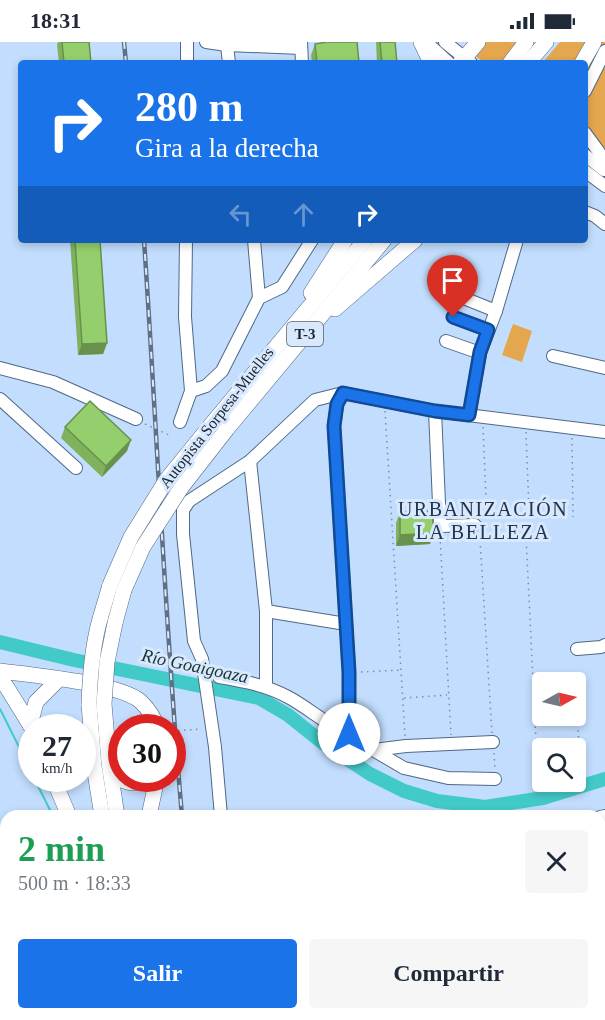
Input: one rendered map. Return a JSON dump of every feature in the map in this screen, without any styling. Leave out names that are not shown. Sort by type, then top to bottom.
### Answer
[{"type":"main road","points":[[424,42],[430,60]]},
{"type":"main road","points":[[466,60],[478,42]]},
{"type":"main road","points":[[518,60],[526,42]]},
{"type":"main road","points":[[520,60],[546,42]]},
{"type":"main road","points":[[584,60],[594,42]]},
{"type":"main road","points":[[271,354],[343,243]]},
{"type":"main road","name":"Autopista Sorpesa-Muelles","points":[[221,425],[271,354],[363,243]]},
{"type":"main road","name":"Autopista Sorpesa-Muelles","points":[[108,761],[90,676],[94,638],[108,621],[131,537],[167,479],[297,343],[381,243]]},
{"type":"main road","points":[[297,343],[412,243]]},
{"type":"main road","points":[[0,671],[59,679],[118,691],[138,699],[152,714]]},
{"type":"main road","points":[[34,714],[36,702],[59,679]]},
{"type":"main road","points":[[0,680],[23,714]]},
{"type":"main road","name":"Autopista Sorpesa-Muelles","points":[[97,704],[94,766],[101,810]]},
{"type":"main road","points":[[59,792],[66,810]]},
{"type":"main road","name":"Autopista Sorpesa-Muelles","points":[[113,792],[116,810]]},
{"type":"main road","points":[[150,810],[154,792]]},
{"type":"street","points":[[187,42],[187,60]]},
{"type":"street","points":[[206,42],[226,45],[301,45],[302,60]]},
{"type":"street","points":[[424,42],[445,60]]},
{"type":"street","points":[[445,42],[464,60]]},
{"type":"street","points":[[226,45],[228,60]]},
{"type":"street","points":[[588,85],[605,51]]},
{"type":"street","points":[[588,137],[599,152],[605,170]]},
{"type":"street","points":[[588,158],[605,170]]},
{"type":"street","points":[[588,173],[605,186]]},
{"type":"street","points":[[588,213],[605,224]]},
{"type":"street","points":[[180,422],[191,391],[185,317],[186,243]]},
{"type":"street","points":[[191,391],[206,386],[222,371],[259,298],[254,243]]},
{"type":"street","points":[[259,298],[282,287],[310,243]]},
{"type":"street","points":[[469,415],[480,352],[496,310],[516,243]]},
{"type":"street","points":[[461,297],[496,310]]},
{"type":"street","points":[[453,317],[488,330]]},
{"type":"street","points":[[446,341],[480,352]]},
{"type":"street","points":[[553,356],[605,368]]},
{"type":"street","points":[[0,368],[53,382],[136,419]]},
{"type":"street","points":[[343,393],[337,404],[334,426],[349,672],[349,734]]},
{"type":"street","points":[[220,810],[202,659],[194,641],[183,534],[183,510],[189,501],[250,461],[315,400],[343,393],[435,411],[605,432]]},
{"type":"street","points":[[0,399],[76,468]]},
{"type":"street","points":[[435,411],[440,526],[481,524]]},
{"type":"street","points":[[250,461],[266,611],[266,686]]},
{"type":"street","points":[[266,611],[346,624]]},
{"type":"street","points":[[577,649],[605,645]]},
{"type":"street","points":[[219,676],[266,686],[290,698],[330,725],[404,768],[448,778],[495,779]]},
{"type":"street","points":[[374,750],[406,746],[493,742]]},
{"type":"path","points":[[384,401],[406,746]]},
{"type":"path","points":[[481,524],[483,417]]},
{"type":"path","points":[[136,419],[171,435]]},
{"type":"path","points":[[526,422],[530,537],[526,536],[532,672]]},
{"type":"path","points":[[572,428],[573,517]]},
{"type":"path","points":[[440,526],[451,744]]},
{"type":"path","points":[[480,540],[495,779]]},
{"type":"path","points":[[349,672],[402,669]]},
{"type":"path","points":[[403,698],[448,695]]},
{"type":"path","points":[[186,730],[212,729]]},
{"type":"shaded area","points":[[482,42],[521,42],[506,60],[481,60],[474,55]]},
{"type":"shaded area","points":[[560,42],[587,42],[578,60],[545,60]]},
{"type":"shaded area","points":[[598,42],[605,42],[605,157],[588,140],[588,61]]},
{"type":"shaded area","points":[[513,324],[532,331],[522,362],[502,355]]},
{"type":"building","points":[[62,42],[89,42],[91,60],[64,60]]},
{"type":"building","points":[[357,42],[359,60],[317,60],[315,44]]},
{"type":"building","points":[[380,42],[395,42],[397,60],[382,60]]},
{"type":"building","points":[[75,243],[100,243],[107,343],[82,344]]},
{"type":"building","points":[[90,401],[131,440],[106,466],[65,427]]},
{"type":"building","points":[[432,511],[434,533],[400,535],[400,512]]},
{"type":"waterway","name":"Río Goaigoaza","points":[[0,642],[74,660],[259,698],[288,715],[323,743],[370,774],[404,791],[437,801],[485,807],[543,798],[605,779]]},
{"type":"waterway","points":[[0,709],[18,745]]},
{"type":"waterway","points":[[41,792],[50,810]]},
{"type":"railway","points":[[124,42],[126,60]]},
{"type":"railway","points":[[144,243],[182,810]]},
{"type":"district","name":"URBANIZACIÓN LA BELLEZA","points":[[483,520]]},
{"type":"route","points":[[349,734],[349,672],[334,426],[337,404],[343,393],[435,411],[469,415],[480,352],[488,330],[453,317]]}]
